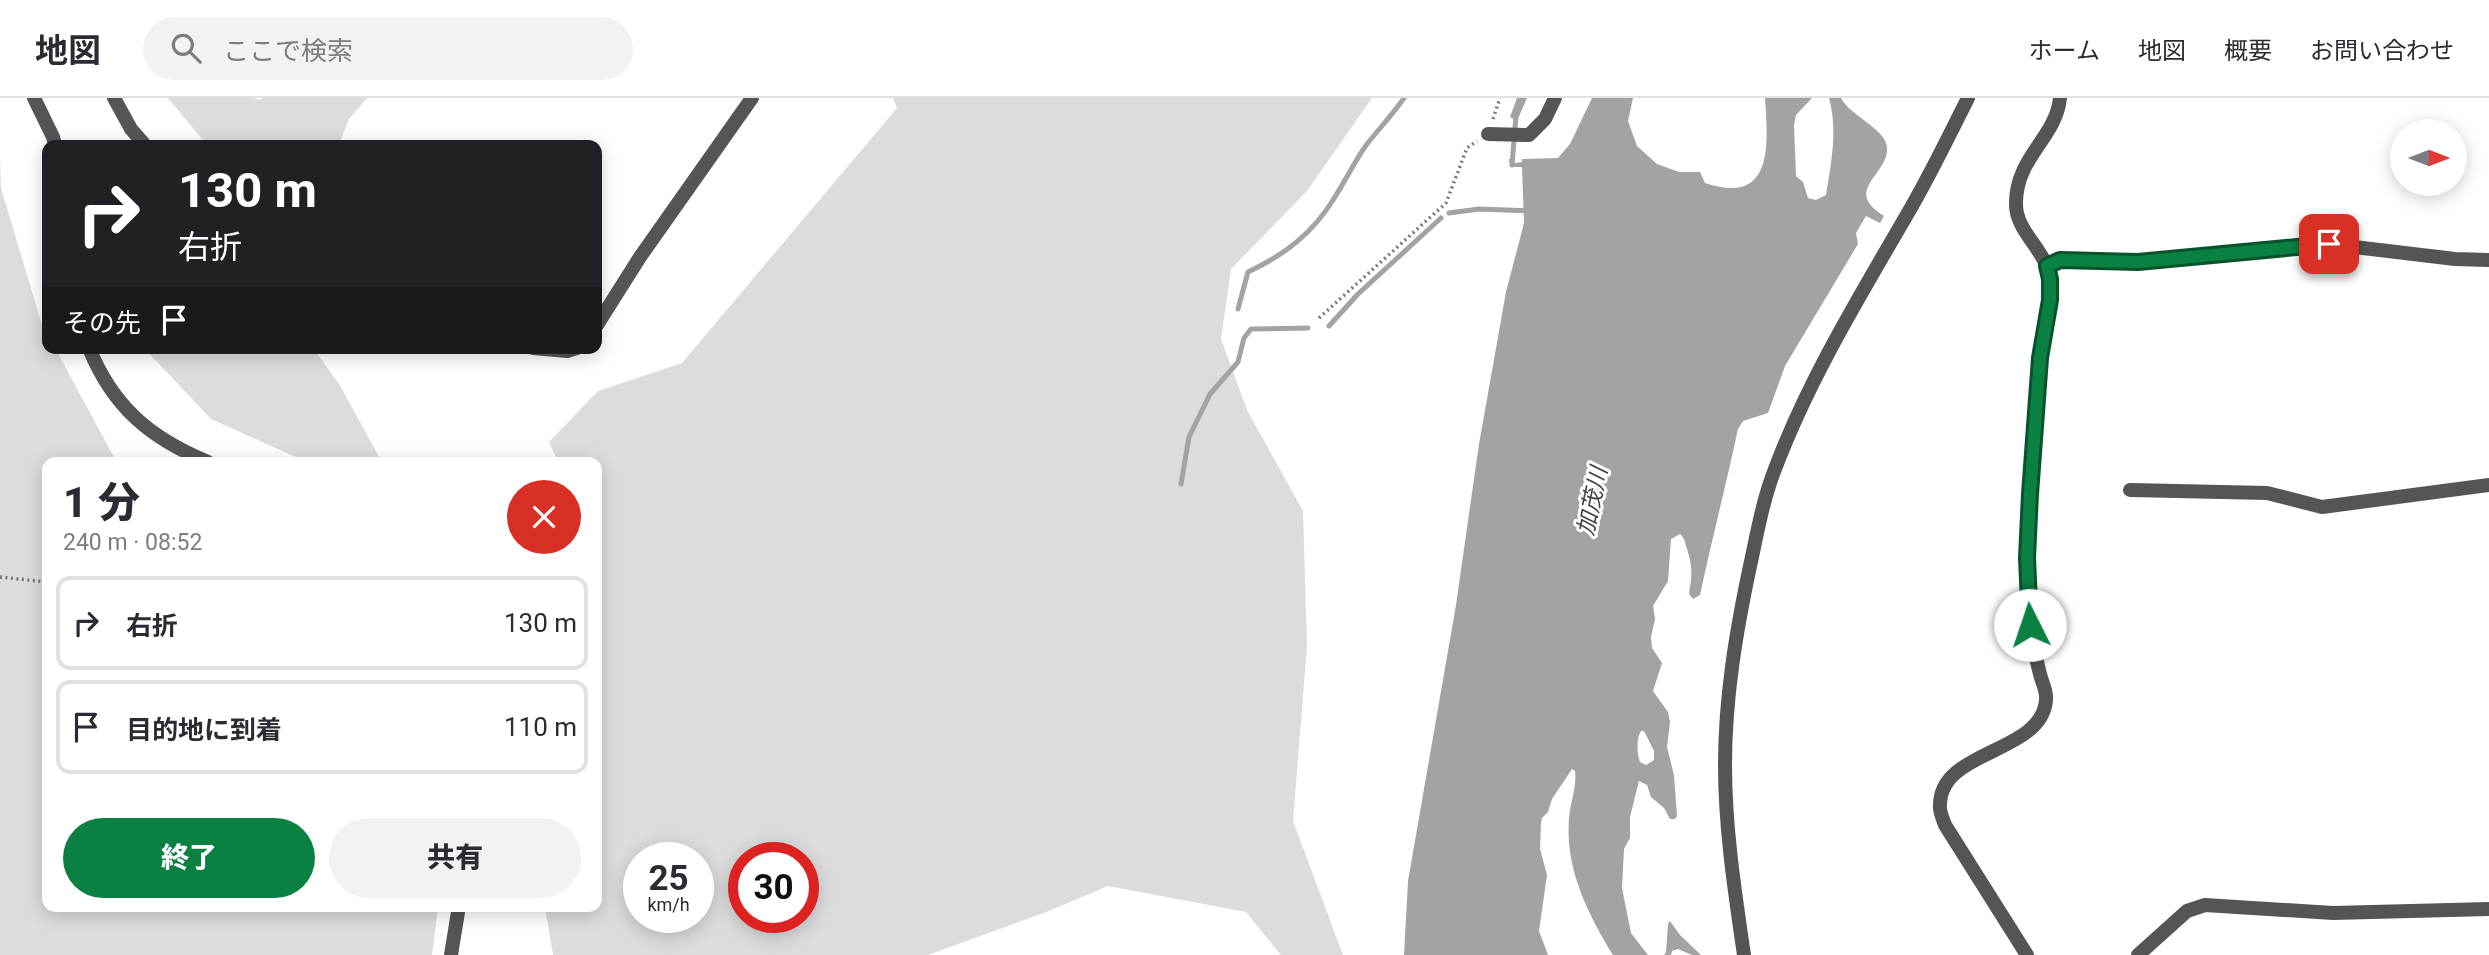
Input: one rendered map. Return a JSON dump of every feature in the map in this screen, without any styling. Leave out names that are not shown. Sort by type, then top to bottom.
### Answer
[{"type":"street","points":[[34,98],[54,140]]},
{"type":"street","points":[[114,98],[131,129],[141,140]]},
{"type":"street","points":[[602,317],[640,257],[752,98]]},
{"type":"street","points":[[1488,134],[1529,135],[1545,119],[1555,98]]},
{"type":"street","points":[[1744,955],[1728,827],[1725,766],[1737,624],[1758,530],[1774,471],[1794,423],[1968,98]]},
{"type":"street","points":[[2027,955],[1945,825],[1939,807],[1946,782],[1967,765],[2037,724],[2045,709],[2046,694],[2030,625],[2027,558],[2035,404],[2050,300],[2050,279],[2047,266],[2016,215],[2016,189],[2029,158],[2054,120],[2060,98]]},
{"type":"street","points":[[2047,266],[2060,260],[2138,262],[2329,244],[2455,260],[2489,260]]},
{"type":"street","points":[[91,354],[118,402],[177,449],[196,457]]},
{"type":"street","points":[[2130,490],[2267,493],[2322,507],[2489,485]]},
{"type":"street","points":[[2138,955],[2187,911],[2205,905],[2333,913],[2489,909]]},
{"type":"street","points":[[451,955],[458,912]]},
{"type":"path","points":[[1319,318],[1446,203],[1467,148],[1488,134],[1500,98]]},
{"type":"path","points":[[0,577],[42,581]]},
{"type":"shaded area","points":[[168,98],[367,98],[349,119],[341,140],[203,140]]},
{"type":"shaded area","points":[[893,98],[1372,98],[1307,191],[1231,269],[1221,339],[1247,410],[1303,511],[1307,646],[1293,821],[1343,955],[1281,955],[1246,912],[1108,886],[1049,911],[928,955],[553,955],[546,912],[602,912],[602,457],[556,457],[549,442],[598,391],[682,363],[897,108]]},
{"type":"shaded area","points":[[0,157],[1,188],[42,325],[42,354],[58,354],[114,457],[42,457],[42,912],[437,912],[432,955],[0,955]]},
{"type":"shaded area","points":[[150,354],[317,354],[339,384],[379,457],[296,457],[211,419]]},
{"type":"water","points":[[1517,98],[1527,98],[1517,121],[1510,117]]},
{"type":"water","name":"加茂川","points":[[1592,98],[1633,98],[1628,121],[1637,146],[1657,164],[1679,172],[1700,172],[1705,183],[1728,188],[1744,186],[1755,179],[1766,152],[1765,98],[1812,98],[1796,115],[1796,176],[1803,182],[1808,198],[1816,200],[1826,195],[1832,159],[1833,122],[1829,98],[1841,98],[1882,136],[1886,143],[1885,159],[1867,191],[1867,199],[1872,207],[1884,216],[1880,223],[1866,216],[1856,233],[1858,244],[1785,366],[1768,413],[1743,421],[1738,429],[1700,595],[1693,599],[1689,594],[1691,567],[1685,541],[1680,534],[1671,539],[1668,581],[1653,606],[1655,619],[1651,637],[1652,648],[1662,663],[1653,691],[1668,712],[1670,722],[1667,747],[1674,775],[1677,816],[1670,819],[1664,808],[1651,797],[1647,785],[1639,781],[1630,817],[1630,838],[1624,849],[1622,888],[1631,933],[1648,955],[1613,955],[1580,890],[1569,838],[1575,777],[1575,771],[1572,769],[1552,799],[1541,823],[1540,849],[1547,875],[1539,931],[1548,955],[1404,955],[1408,881],[1456,605],[1479,444],[1506,292],[1524,223],[1522,167],[1510,167],[1509,159],[1513,159],[1514,163],[1522,162],[1522,159],[1558,158],[1570,144]],"holes":[[[1644,731],[1654,751],[1654,760],[1646,765],[1640,762],[1638,751],[1639,734]]]},
{"type":"water","points":[[1670,921],[1701,955],[1692,955],[1678,949],[1672,951],[1671,955],[1664,955]]},
{"type":"waterway","points":[[1238,309],[1248,272],[1285,251],[1316,223],[1367,144],[1404,98]]},
{"type":"waterway","points":[[1512,165],[1516,116]]},
{"type":"waterway","points":[[1449,213],[1479,209],[1530,211]]},
{"type":"waterway","points":[[1329,326],[1358,294],[1441,218]]},
{"type":"waterway","points":[[1181,484],[1189,437],[1210,394],[1238,362],[1244,338],[1251,329],[1308,328]]},
{"type":"route","points":[[2030,625],[2027,598],[2030,494],[2035,404],[2050,300],[2047,266],[2060,260],[2138,262],[2329,244]]}]
